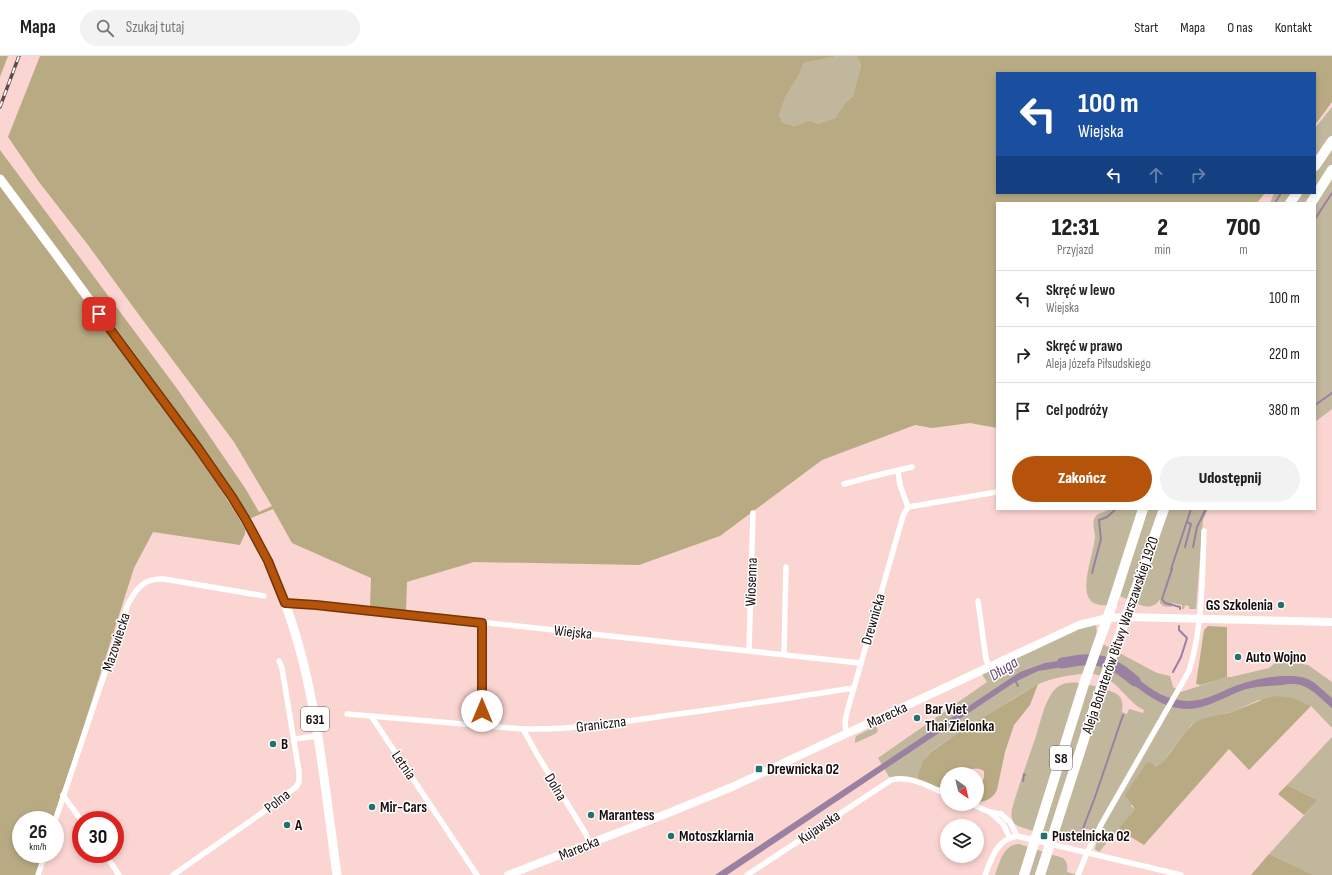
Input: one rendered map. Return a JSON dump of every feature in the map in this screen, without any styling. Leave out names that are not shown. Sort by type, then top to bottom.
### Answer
[{"type":"highway","points":[[1316,165],[1332,141]]},
{"type":"highway","points":[[1312,202],[1332,170]]},
{"type":"highway","name":"Aleja Bohaterów Bitwy Warszawskiej 1920","points":[[1024,875],[1084,684],[1112,605],[1143,510]]},
{"type":"highway","name":"Aleja Bohaterów Bitwy Warszawskiej 1920","points":[[1040,875],[1099,693],[1164,510]]},
{"type":"main road","name":"631","points":[[0,179],[198,448],[246,520],[268,561],[285,603],[303,659],[311,697],[337,875]]},
{"type":"street","points":[[844,484],[878,474],[912,468]]},
{"type":"street","points":[[898,471],[900,485],[908,506],[996,492]]},
{"type":"street","name":"Drewnicka","points":[[846,733],[846,717],[853,688],[908,506]]},
{"type":"street","name":"Wiosenna","points":[[749,650],[753,513]]},
{"type":"street","points":[[1078,875],[1102,823],[1179,691],[1189,671],[1195,651],[1199,619],[1204,532]]},
{"type":"street","points":[[784,654],[786,567]]},
{"type":"street","name":"Mazowiecka","points":[[58,811],[128,604],[133,594],[140,586],[155,578],[264,596]]},
{"type":"street","points":[[978,601],[986,659],[989,667]]},
{"type":"street","name":"Wiejska","points":[[285,603],[310,604],[860,663]]},
{"type":"street","name":"Marecka","points":[[508,875],[671,812],[726,789],[804,754],[1066,630],[1096,620],[1125,617],[1332,622]]},
{"type":"street","points":[[482,623],[482,726]]},
{"type":"street","name":"Polna","points":[[173,875],[259,815],[296,787],[299,782],[300,772],[282,668],[279,660]]},
{"type":"street","name":"Graniczna","points":[[348,714],[524,730],[546,730],[594,726],[761,703],[853,688]]},
{"type":"street","name":"Letnia","points":[[370,716],[477,875]]},
{"type":"street","name":"Dolna","points":[[524,730],[538,756],[586,834],[589,843]]},
{"type":"street","points":[[294,739],[317,736]]},
{"type":"street","name":"Kujawska","points":[[747,875],[891,780],[909,778],[940,791]]},
{"type":"street","points":[[63,795],[75,811]]},
{"type":"street","points":[[984,809],[1001,814],[1007,818],[1017,836]]},
{"type":"street","points":[[990,812],[1003,824],[1010,838]]},
{"type":"street","points":[[985,875],[995,850],[1002,843],[1017,836],[1181,875]]},
{"type":"street","points":[[38,875],[42,863]]},
{"type":"street","points":[[111,863],[119,875]]},
{"type":"shaded area","points":[[0,56],[8,56],[0,77]]},
{"type":"shaded area","points":[[40,56],[838,56],[804,63],[800,73],[786,96],[779,115],[783,123],[795,126],[810,120],[818,124],[835,118],[845,103],[853,96],[861,65],[857,56],[1332,56],[1332,102],[1316,124],[1316,72],[996,72],[996,194],[1264,194],[1258,202],[996,202],[996,428],[970,423],[932,428],[915,425],[822,460],[720,536],[639,565],[474,562],[407,582],[406,611],[370,608],[371,578],[292,543],[273,509],[246,520],[245,534],[240,545],[153,532],[134,568],[57,811],[12,811],[12,863],[40,863],[36,875],[0,875],[0,150],[178,390],[245,488],[259,512],[272,506],[234,442],[88,245],[39,182],[8,137]]},
{"type":"shaded area","points":[[838,56],[857,56],[861,65],[853,96],[845,103],[835,118],[818,124],[810,120],[795,126],[783,123],[779,115],[786,96],[800,73],[804,63]]},
{"type":"shaded area","points":[[1332,107],[1332,409],[1316,421],[1316,202],[1270,202],[1274,194],[1316,194],[1316,127]]},
{"type":"shaded area","points":[[1208,510],[1203,520],[1196,609],[1189,609],[1189,606],[1185,605],[1184,609],[1182,609],[1182,605],[1172,603],[1171,607],[1163,606],[1160,603],[1160,599],[1152,606],[1142,605],[1120,596],[1118,605],[1100,605],[1091,601],[1086,588],[1095,537],[1094,521],[1097,515],[1106,511]]},
{"type":"shaded area","points":[[1096,620],[1097,641],[1157,673],[1170,676],[1173,687],[1181,692],[1227,677],[1269,668],[1279,660],[1308,665],[1332,682],[1332,728],[1311,706],[1259,700],[1234,711],[1202,720],[1191,725],[1165,759],[1158,767],[1155,767],[1131,806],[1135,809],[1099,852],[1095,849],[1099,832],[1083,828],[1075,839],[1063,839],[1019,826],[1015,824],[1011,815],[1043,711],[1053,691],[1058,687],[1065,684],[1077,683],[1107,690],[1120,697],[1122,700],[1122,712],[1127,714],[1129,709],[1143,713],[1144,710],[1138,707],[1118,687],[1112,682],[1098,675],[1085,674],[1060,677],[1033,687],[957,734],[928,755],[920,769],[917,781],[891,780],[878,758],[987,682],[980,671]]},
{"type":"shaded area","points":[[1208,626],[1227,627],[1227,677],[1201,685],[1196,684],[1204,630]]},
{"type":"shaded area","points":[[1078,658],[1076,665],[1038,671],[1015,682],[727,875],[715,875],[1020,672],[1045,663]]},
{"type":"shaded area","points":[[1125,668],[1160,694],[1184,701],[1192,701],[1209,697],[1241,684],[1256,680],[1282,676],[1305,678],[1332,698],[1332,708],[1311,690],[1301,685],[1293,684],[1252,688],[1243,690],[1203,707],[1186,709],[1177,708],[1162,703],[1122,677]]},
{"type":"shaded area","points":[[1038,684],[1030,705],[1014,725],[1005,752],[997,790],[991,798],[986,801],[984,801],[984,767],[940,767],[940,787],[935,788],[917,781],[923,761],[931,752],[959,732]]},
{"type":"shaded area","points":[[1274,696],[1292,698],[1311,706],[1249,770],[1229,749],[1144,845],[1118,829],[1135,809],[1125,795],[1147,762],[1152,763],[1155,767],[1159,765],[1168,756],[1187,730],[1200,720],[1229,713]]},
{"type":"shaded area","points":[[876,726],[878,731],[875,734],[855,743],[856,736]]},
{"type":"shaded area","points":[[1332,737],[1332,875],[1314,875],[1269,854],[1318,800],[1287,785]]},
{"type":"shaded area","points":[[1287,785],[1318,800],[1304,815],[1278,794]]},
{"type":"shaded area","points":[[1019,844],[1063,858],[1067,864],[1067,872],[1078,875],[995,875],[1003,855],[1009,847]]},
{"type":"shaded area","points":[[1269,854],[1314,875],[1251,875]]},
{"type":"waterway","points":[[1316,217],[1332,193]]},
{"type":"waterway","points":[[1276,202],[1280,194]]},
{"type":"waterway","points":[[1316,404],[1332,393]]},
{"type":"waterway","points":[[1092,573],[1101,539],[1099,520],[1107,517],[1115,510]]},
{"type":"waterway","points":[[1171,569],[1191,510]]},
{"type":"waterway","points":[[1193,547],[1197,527],[1206,510]]},
{"type":"waterway","points":[[1185,547],[1191,524],[1187,522]]},
{"type":"waterway","points":[[1172,569],[1162,599],[1165,603],[1180,607],[1180,609]]},
{"type":"waterway","points":[[1173,672],[1181,657],[1187,638],[1179,630],[1179,626]]},
{"type":"waterway","name":"Długa","points":[[1062,663],[1098,660],[1120,670],[1135,681]]},
{"type":"waterway","points":[[1015,680],[1018,686]]},
{"type":"waterway","points":[[1095,797],[1123,715]]},
{"type":"waterway","points":[[1023,781],[1024,774],[1025,775]]},
{"type":"waterway","points":[[1079,839],[1095,797]]},
{"type":"railway","points":[[0,107],[19,56]]},
{"type":"place","name":"GS Szkolenia","points":[[1281,605]]},
{"type":"place","name":"Auto Wojno","points":[[1238,657]]},
{"type":"place","name":"Bar Viet Thai Zielonka","points":[[917,718]]},
{"type":"place","name":"B","points":[[273,744]]},
{"type":"place","name":"Drewnicka 02","points":[[759,769]]},
{"type":"place","name":"Mir-Cars","points":[[372,807]]},
{"type":"place","name":"Marantess","points":[[591,815]]},
{"type":"place","name":"A","points":[[287,825]]},
{"type":"place","name":"Motoszklarnia","points":[[671,836]]},
{"type":"place","name":"Pustelnicka 02","points":[[1044,836]]},
{"type":"route","points":[[99,314],[198,448],[232,497],[268,561],[285,603],[482,623],[482,711]]}]
